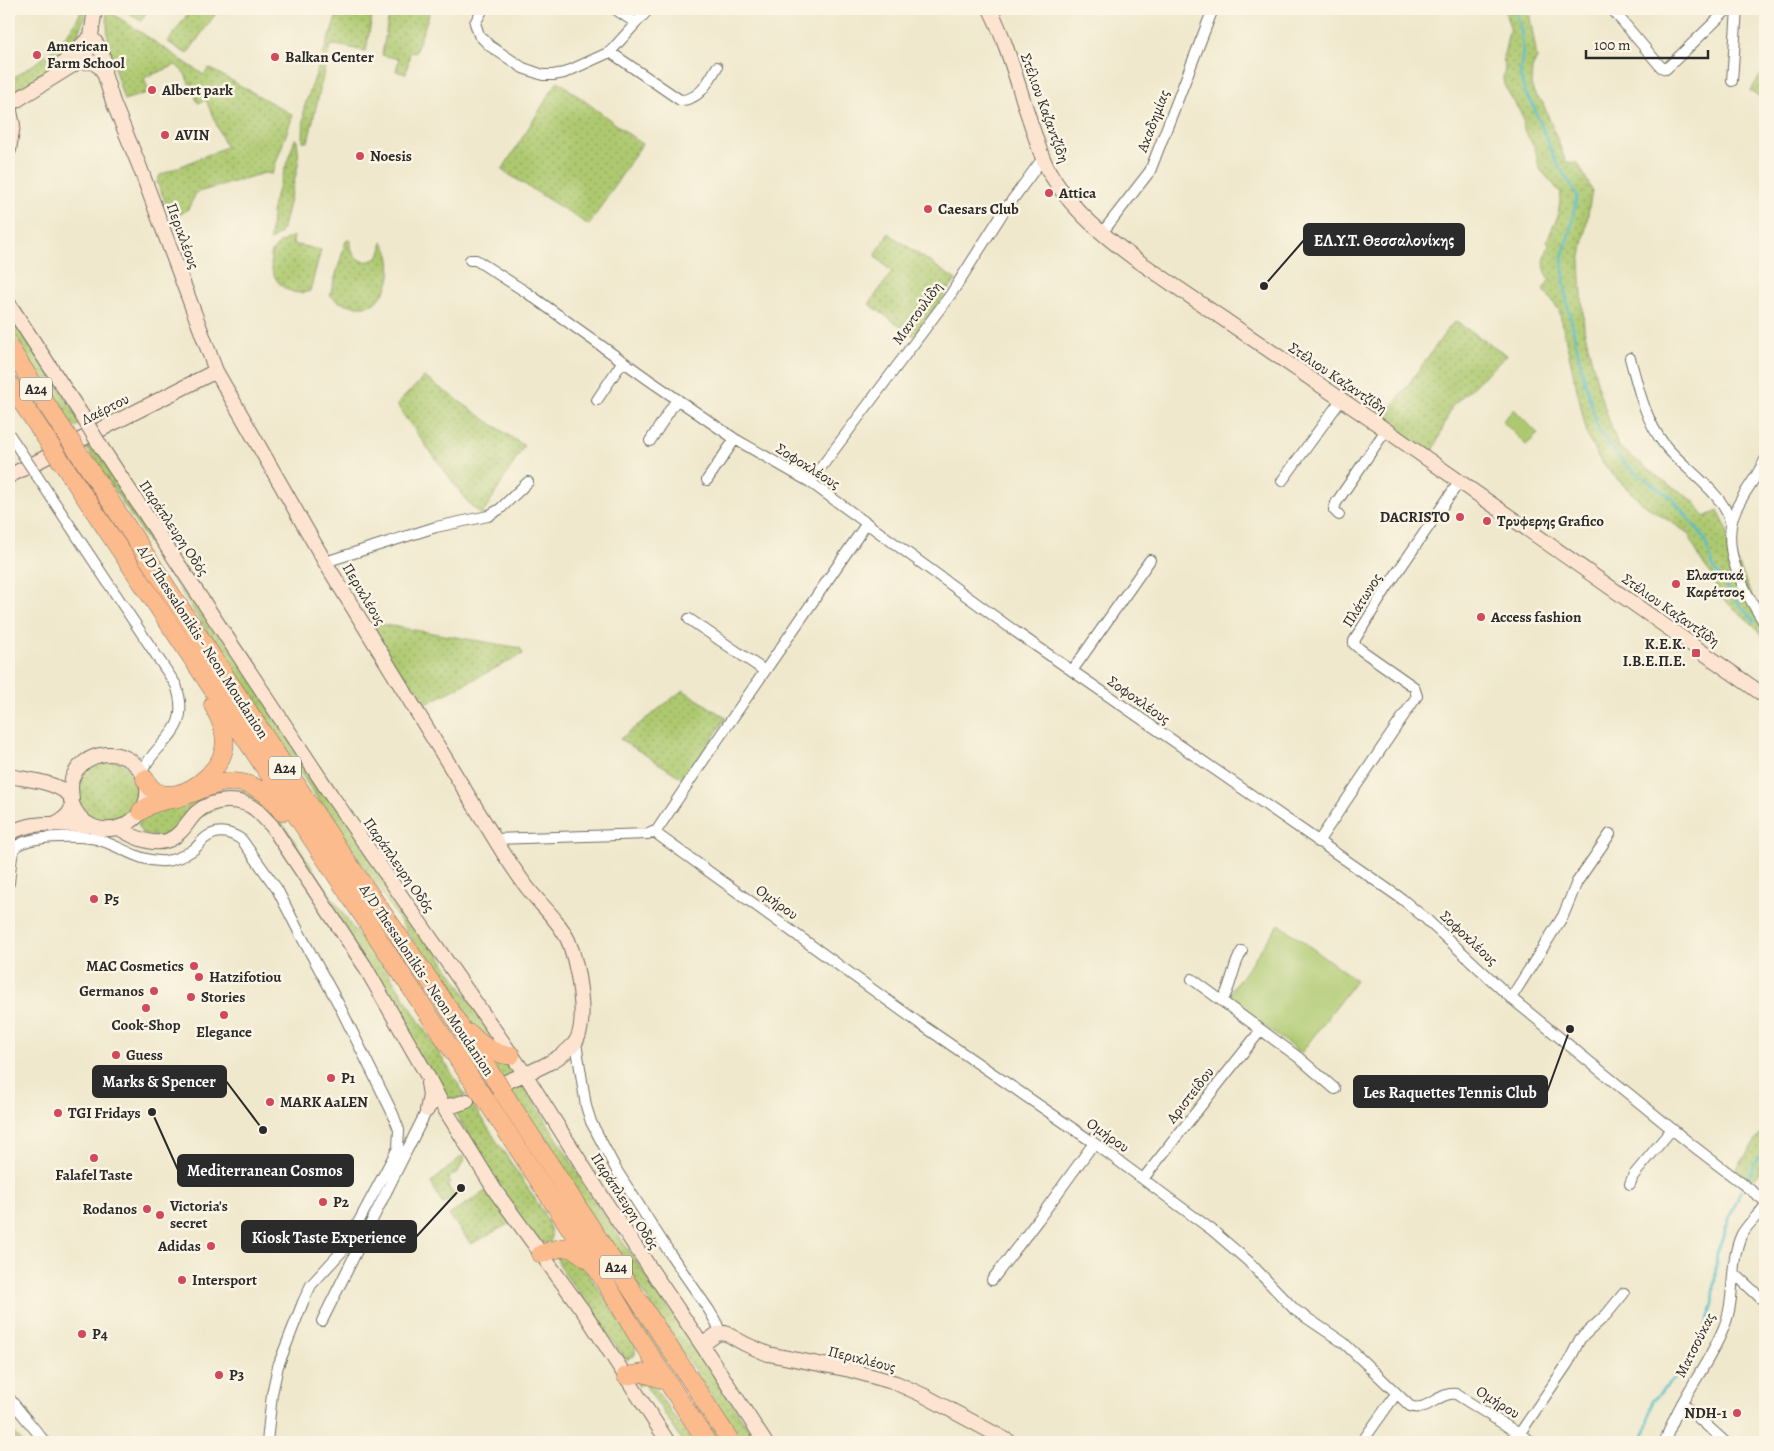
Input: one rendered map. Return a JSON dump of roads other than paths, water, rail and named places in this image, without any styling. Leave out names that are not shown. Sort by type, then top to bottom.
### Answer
[{"type":"highway","name":"A/D Thessalonikis - Neon Moudanion","points":[[9,347],[344,857],[502,1085]]},
{"type":"highway","name":"A/D Thessalonikis - Neon Moudanion","points":[[9,382],[402,972],[477,1097],[602,1277],[639,1338],[707,1442]]},
{"type":"highway","points":[[106,529],[131,574],[207,693],[224,731],[224,746],[220,760],[214,771],[200,783],[181,792],[164,794],[151,788],[143,776]]},
{"type":"highway","points":[[138,815],[152,803],[178,798],[223,783],[247,784],[258,789],[269,796],[276,804],[359,925],[387,960],[402,972]]},
{"type":"highway","points":[[439,994],[478,1042],[503,1055],[511,1055]]},
{"type":"highway","name":"Α24","points":[[502,1085],[731,1442]]},
{"type":"highway","points":[[541,1254],[551,1247],[556,1239],[560,1221],[558,1212]]},
{"type":"highway","points":[[541,1254],[558,1247],[567,1246],[581,1254],[602,1277]]},
{"type":"highway","points":[[626,1376],[636,1363],[639,1338]]},
{"type":"highway","points":[[626,1376],[643,1373],[667,1381]]},
{"type":"street","points":[[9,141],[13,125],[9,106],[78,62],[89,48],[95,9]]},
{"type":"street","points":[[483,9],[475,23],[479,35],[490,46],[523,68],[543,75],[559,74],[610,52],[649,9]]},
{"type":"street","points":[[616,9],[636,23]]},
{"type":"street","name":"Στέλιου Καζαντζίδη","points":[[990,9],[1003,39],[1043,158],[1054,180],[1065,195],[1102,233],[1134,258],[1386,430],[1765,696]]},
{"type":"street","name":"Ακαδημίας","points":[[1102,233],[1150,171],[1213,9]]},
{"type":"street","points":[[1612,9],[1661,67],[1666,69],[1728,9]]},
{"type":"street","points":[[1732,81],[1737,9]]},
{"type":"street","points":[[48,80],[64,61],[91,37]]},
{"type":"street","name":"Περικλέους","points":[[91,37],[113,102],[139,165],[216,371],[325,562],[504,854],[529,890],[557,922],[568,940],[577,972],[583,1011],[576,1043]]},
{"type":"street","points":[[610,52],[680,100],[688,100],[694,97],[704,88],[717,67]]},
{"type":"street","points":[[78,62],[88,61],[102,70]]},
{"type":"street","name":"Μαντουλίδη","points":[[810,482],[951,294],[1002,214],[1043,158]]},
{"type":"street","name":"Σοφοκλέους","points":[[470,260],[476,260],[504,277],[735,439],[810,482],[1008,627],[1413,907],[1511,998],[1672,1129],[1765,1201]]},
{"type":"street","name":"Παράπλευρη Οδός","points":[[9,304],[331,795],[524,1074],[608,1206],[765,1442]]},
{"type":"street","points":[[1630,358],[1646,411],[1660,439],[1668,449],[1695,473],[1730,517],[1733,557],[1737,571],[1743,586],[1765,624]]},
{"type":"street","points":[[596,400],[623,362]]},
{"type":"street","name":"Λαέρτου","points":[[9,476],[216,371]]},
{"type":"street","points":[[650,441],[677,400]]},
{"type":"street","points":[[1282,481],[1342,400]]},
{"type":"street","points":[[1338,515],[1334,510],[1336,503],[1386,430]]},
{"type":"street","points":[[9,434],[176,685],[180,704],[178,720],[171,736],[158,749],[143,776]]},
{"type":"street","points":[[707,480],[735,439]]},
{"type":"street","points":[[1731,526],[1737,508],[1765,460]]},
{"type":"street","points":[[325,562],[436,527],[488,516],[500,508],[528,482]]},
{"type":"street","name":"Πλάτωνος","points":[[1318,842],[1417,696],[1414,687],[1361,650],[1354,644],[1354,641],[1386,588],[1459,482]]},
{"type":"street","points":[[495,839],[654,832],[660,826],[867,523]]},
{"type":"street","points":[[1072,671],[1150,560]]},
{"type":"street","points":[[689,620],[765,671]]},
{"type":"street","points":[[130,760],[158,749]]},
{"type":"street","points":[[49,783],[62,780],[75,772],[88,760],[104,754],[113,754],[130,760],[143,776],[146,790],[145,801],[138,815],[136,830],[145,840]]},
{"type":"street","points":[[51,825],[67,816],[71,809],[72,780],[75,772]]},
{"type":"street","points":[[9,776],[49,783],[64,790],[71,798],[77,813],[93,826]]},
{"type":"street","points":[[119,828],[130,836],[158,842],[173,838],[179,834],[198,812],[211,804],[229,801],[246,804],[272,826],[346,938],[428,1075],[443,1106],[496,1192],[586,1315],[668,1442]]},
{"type":"street","points":[[9,834],[20,828],[51,825],[93,826],[110,830],[119,828],[138,815]]},
{"type":"street","points":[[9,883],[14,849],[21,843],[35,839],[93,838],[134,856],[153,861],[173,860],[181,857],[195,849],[209,835],[216,832],[236,835],[242,840],[277,889],[338,1003],[398,1123],[398,1148],[344,1249],[312,1285],[289,1335],[278,1366],[272,1394],[267,1442]]},
{"type":"street","name":"Ομήρου","points":[[654,832],[926,1028],[1094,1142],[1237,1250],[1290,1306],[1344,1343],[1410,1406],[1418,1408],[1425,1406],[1442,1395],[1456,1394],[1532,1442]]},
{"type":"street","points":[[1511,998],[1563,916],[1577,882],[1610,834]]},
{"type":"street","points":[[504,854],[515,839]]},
{"type":"street","points":[[1222,1002],[1227,995],[1234,965],[1242,951]]},
{"type":"street","points":[[1192,979],[1298,1057],[1335,1089]]},
{"type":"street","name":"Αριστείδου","points":[[1143,1179],[1261,1030]]},
{"type":"street","points":[[502,1085],[562,1055],[576,1043]]},
{"type":"street","points":[[576,1043],[586,1106],[592,1122],[617,1171],[717,1324],[720,1333],[702,1345]]},
{"type":"street","points":[[322,1321],[427,1110],[430,1094],[428,1075]]},
{"type":"street","points":[[427,1110],[437,1104],[443,1106],[455,1105],[477,1097]]},
{"type":"street","points":[[418,1130],[443,1106]]},
{"type":"street","points":[[1630,1184],[1633,1176],[1672,1129]]},
{"type":"street","points":[[992,1280],[1094,1142]]},
{"type":"street","name":"Ματσούκας","points":[[1664,1442],[1682,1403],[1724,1328],[1729,1311],[1734,1273],[1742,1236],[1765,1206]]},
{"type":"street","points":[[1734,1273],[1765,1302]]},
{"type":"street","points":[[1520,1433],[1567,1365],[1580,1339],[1606,1315],[1624,1293]]},
{"type":"street","name":"Περικλέους","points":[[720,1333],[727,1333],[745,1344],[768,1354],[850,1370],[896,1384],[925,1396],[1010,1442]]},
{"type":"street","points":[[1362,1442],[1396,1394]]},
{"type":"street","points":[[9,1398],[45,1442]]},
{"type":"street","points":[[1682,1403],[1724,1442]]},
{"type":"waterway","points":[[1516,9],[1523,50],[1520,74],[1525,93],[1533,105],[1555,160],[1577,195],[1571,227],[1562,258],[1566,297],[1582,371],[1599,432],[1628,467],[1672,498],[1704,538],[1714,568],[1732,596],[1754,621]]},
{"type":"waterway","points":[[1748,1178],[1756,1162],[1765,1152]]},
{"type":"waterway","points":[[1643,1442],[1652,1401],[1686,1367],[1701,1339],[1713,1304],[1717,1253],[1741,1190]]},
{"type":"place","name":"American Farm School","points":[[37,55]]},
{"type":"place","name":"Balkan Center","points":[[275,57]]},
{"type":"place","name":"Albert park","points":[[152,90]]},
{"type":"place","name":"AVIN","points":[[165,135]]},
{"type":"place","name":"Noesis","points":[[360,156]]},
{"type":"place","name":"Attica","points":[[1049,193]]},
{"type":"place","name":"Caesars Club","points":[[928,209]]},
{"type":"place","name":"ΕΛ.Υ.Τ. Θεσσαλονίκης","points":[[1264,286]]},
{"type":"place","name":"DACRISTO","points":[[1460,517]]},
{"type":"place","name":"Τρυφερης Grafico","points":[[1487,521]]},
{"type":"place","name":"Ελαστικά Καρέτσος","points":[[1676,584]]},
{"type":"place","name":"Access fashion","points":[[1481,617]]},
{"type":"place","name":"Κ.Ε.Κ. Ι.Β.Ε.Π.Ε.","points":[[1696,653]]},
{"type":"place","name":"P5","points":[[94,899]]},
{"type":"place","name":"MAC Cosmetics","points":[[194,966]]},
{"type":"place","name":"Hatzifotiou","points":[[199,977]]},
{"type":"place","name":"Germanos","points":[[154,991]]},
{"type":"place","name":"Stories","points":[[191,997]]},
{"type":"place","name":"Cook-Shop","points":[[146,1008]]},
{"type":"place","name":"Elegance","points":[[224,1015]]},
{"type":"place","name":"Les Raquettes Tennis Club","points":[[1570,1029]]},
{"type":"place","name":"Guess","points":[[116,1055]]},
{"type":"place","name":"P1","points":[[331,1078]]},
{"type":"place","name":"MARK AaLEN","points":[[270,1102]]},
{"type":"place","name":"Mediterranean Cosmos","points":[[152,1112]]},
{"type":"place","name":"TGI Fridays","points":[[58,1113]]},
{"type":"place","name":"Marks & Spencer","points":[[263,1130]]},
{"type":"place","name":"Falafel Taste","points":[[94,1158]]},
{"type":"place","name":"Kiosk Taste Experience","points":[[461,1188]]},
{"type":"place","name":"P2","points":[[323,1202]]},
{"type":"place","name":"Rodanos","points":[[147,1209]]},
{"type":"place","name":"Victoria's secret","points":[[160,1215]]},
{"type":"place","name":"Adidas","points":[[211,1246]]},
{"type":"place","name":"Intersport","points":[[182,1280]]},
{"type":"place","name":"P4","points":[[82,1334]]},
{"type":"place","name":"P3","points":[[219,1375]]},
{"type":"place","name":"NDH-1","points":[[1737,1413]]}]
